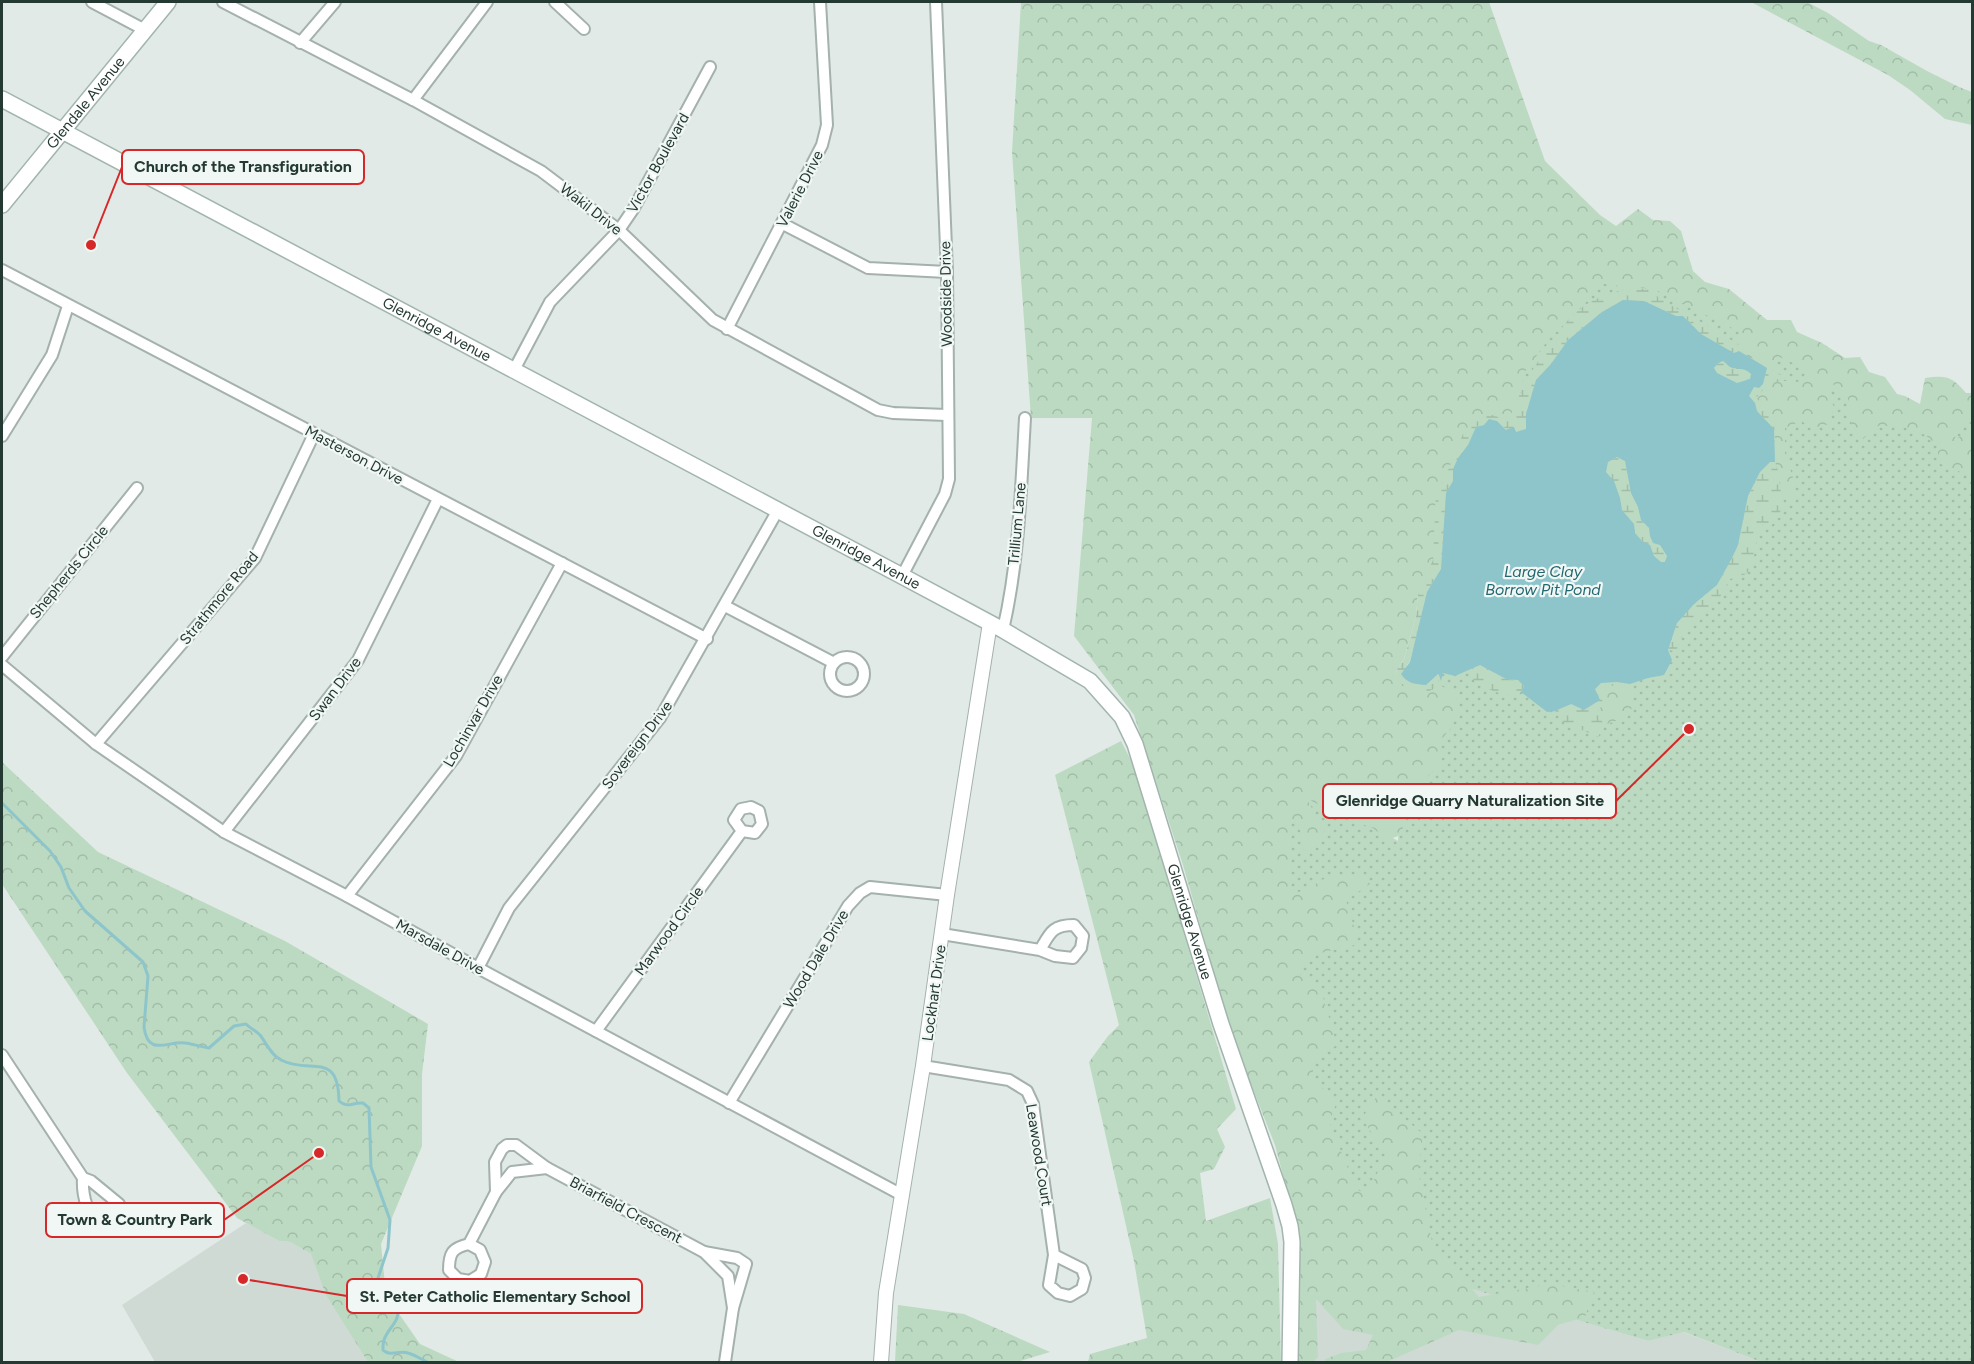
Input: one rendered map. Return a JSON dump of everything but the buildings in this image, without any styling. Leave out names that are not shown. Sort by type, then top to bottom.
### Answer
[{"type":"main road","name":"Glendale Avenue","points":[[2,205],[168,2]]},
{"type":"main road","name":"Glenridge Avenue","points":[[2,99],[903,576],[1090,681],[1122,717],[1135,744],[1221,1024],[1284,1205],[1292,1242],[1290,1362]]},
{"type":"street","points":[[92,2],[145,30]]},
{"type":"street","name":"Wakil Drive","points":[[223,2],[413,100],[541,171],[619,230],[713,321],[727,329],[878,410],[893,413],[947,415]]},
{"type":"street","points":[[300,43],[335,2]]},
{"type":"street","points":[[413,100],[487,2]]},
{"type":"street","points":[[555,2],[584,29]]},
{"type":"street","name":"Valerie Drive","points":[[727,329],[822,145],[827,125],[820,2]]},
{"type":"street","name":"Woodside Drive","points":[[903,576],[945,494],[949,479],[947,272],[936,2]]},
{"type":"street","name":"Victor Boulevard","points":[[514,370],[550,302],[619,230],[634,208],[710,67]]},
{"type":"street","points":[[783,224],[868,268],[947,272]]},
{"type":"street","name":"Masterson Drive","points":[[2,270],[707,639]]},
{"type":"street","points":[[2,436],[52,355],[68,306]]},
{"type":"street","name":"Trillium Lane","points":[[997,627],[1010,600],[1019,518],[1025,418]]},
{"type":"street","name":"Strathmore Road","points":[[96,744],[255,558],[314,434]]},
{"type":"street","name":"Shepherds Circle","points":[[2,657],[136,488]]},
{"type":"street","name":"Swan Drive","points":[[224,832],[358,660],[438,499]]},
{"type":"street","name":"Sovereign Drive","points":[[478,968],[509,908],[660,718],[707,639],[778,510]]},
{"type":"street","name":"Lochinvar Drive","points":[[347,896],[456,756],[562,563]]},
{"type":"street","points":[[725,606],[834,663]]},
{"type":"street","name":"Lockhart Drive","points":[[881,1362],[886,1293],[923,1066],[947,895],[997,627]]},
{"type":"street","name":"Marsdale Drive","points":[[2,665],[96,744],[224,832],[902,1195]]},
{"type":"street","name":"Marwood Circle","points":[[596,1031],[742,831]]},
{"type":"street","name":"Wood Dale Drive","points":[[729,1103],[848,906],[860,893],[870,887],[947,895]]},
{"type":"street","points":[[942,934],[1040,950]]},
{"type":"street","points":[[2,1055],[83,1178]]},
{"type":"street","name":"Leawood Court","points":[[923,1066],[1009,1080],[1027,1091],[1033,1104],[1054,1255]]},
{"type":"street","name":"Briarfield Crescent","points":[[496,1192],[495,1162],[502,1149],[507,1145],[516,1145],[548,1168],[704,1252],[728,1276],[733,1308]]},
{"type":"street","name":"Briarfield Crescent","points":[[469,1244],[496,1192],[512,1172],[548,1168]]},
{"type":"street","name":"Briarfield Crescent","points":[[704,1252],[737,1258],[746,1264],[733,1308],[725,1362]]},
{"type":"shaded area","points":[[246,1223],[279,1241],[290,1242],[311,1254],[368,1362],[155,1362],[122,1305]]},
{"type":"shaded area","points":[[1302,1239],[1648,1341],[1683,1332],[1761,1362],[1298,1362]]},
{"type":"green space","points":[[1021,2],[1489,2],[1545,161],[1600,215],[1616,226],[1638,209],[1653,220],[1670,221],[1681,231],[1693,271],[1705,282],[1729,289],[1767,320],[1791,320],[1797,332],[1822,343],[1845,358],[1860,357],[1869,372],[1885,377],[1897,394],[1920,404],[1925,378],[1938,377],[1948,378],[1957,383],[1966,393],[1972,393],[1972,422],[1956,431],[1955,439],[1972,430],[1972,473],[1968,475],[1938,463],[1938,446],[1918,431],[1895,426],[1878,426],[1863,439],[1851,423],[1848,399],[1833,384],[1827,392],[1834,407],[1829,424],[1813,428],[1801,421],[1785,428],[1785,453],[1794,481],[1794,502],[1787,504],[1775,462],[1775,424],[1756,398],[1771,380],[1800,382],[1807,372],[1777,356],[1776,372],[1739,351],[1740,332],[1656,290],[1636,287],[1627,289],[1612,284],[1600,284],[1567,314],[1524,373],[1521,390],[1511,415],[1505,420],[1490,414],[1463,435],[1436,493],[1433,560],[1418,593],[1416,616],[1404,659],[1395,673],[1433,689],[1438,685],[1454,691],[1460,708],[1451,728],[1439,742],[1442,762],[1416,788],[1409,803],[1401,835],[1387,840],[1373,828],[1346,819],[1306,798],[1325,830],[1318,845],[1304,851],[1298,820],[1290,825],[1290,895],[1307,889],[1332,874],[1366,878],[1370,884],[1346,900],[1359,944],[1307,956],[1300,975],[1321,990],[1337,1045],[1315,1058],[1312,1076],[1336,1104],[1329,1122],[1356,1188],[1366,1196],[1386,1155],[1362,1118],[1377,1096],[1423,1134],[1418,1170],[1432,1242],[1479,1297],[1551,1284],[1594,1292],[1585,1317],[1558,1325],[1538,1345],[1459,1330],[1387,1362],[1325,1362],[1325,1359],[1341,1353],[1366,1350],[1373,1335],[1343,1329],[1316,1299],[1318,1357],[1313,1362],[1296,1362],[1296,1300],[1300,1240],[1275,1145],[1232,1036],[1183,865],[1134,715],[1074,636],[1092,418],[1031,418],[1012,152]]},
{"type":"green space","points":[[1751,2],[1807,2],[1828,13],[1869,41],[1972,92],[1972,125],[1945,119],[1888,75]]},
{"type":"green space","points":[[1466,164],[1933,423],[1972,416],[1972,1362],[1761,1362],[1684,1332],[1648,1341],[1302,1239],[1266,765],[1398,841],[1408,692]]},
{"type":"green space","points":[[1636,287],[1651,292],[1724,335],[1740,346],[1739,351],[1734,353],[1701,334],[1683,316],[1676,316],[1644,301],[1602,312],[1568,340],[1536,380],[1526,414],[1526,429],[1510,430],[1497,421],[1476,427],[1453,469],[1453,481],[1446,493],[1441,569],[1427,592],[1410,662],[1407,665],[1433,681],[1439,674],[1438,682],[1430,691],[1418,691],[1398,684],[1395,673],[1404,659],[1416,616],[1418,593],[1433,560],[1436,493],[1444,480],[1463,434],[1475,418],[1490,414],[1505,420],[1509,417],[1524,383],[1572,316],[1592,301]]},
{"type":"green space","points":[[1723,361],[1730,367],[1743,369],[1751,374],[1750,379],[1737,383],[1717,373],[1714,368]]},
{"type":"green space","points":[[1767,368],[1782,376],[1779,382],[1771,381],[1756,398],[1763,407],[1767,408],[1775,424],[1774,429],[1757,411],[1755,403],[1749,396],[1754,387],[1763,384]]},
{"type":"green space","points":[[1617,457],[1625,461],[1631,493],[1641,520],[1649,528],[1650,536],[1667,556],[1665,562],[1661,562],[1635,533],[1634,524],[1622,510],[1620,498],[1606,472],[1608,462]]},
{"type":"green space","points":[[1770,462],[1775,462],[1778,471],[1783,507],[1772,525],[1763,524],[1757,539],[1752,567],[1746,574],[1730,579],[1727,587],[1712,606],[1687,629],[1676,651],[1668,650],[1677,623],[1694,604],[1717,585],[1738,545],[1748,496],[1760,472]]},
{"type":"green space","points":[[1480,665],[1506,679],[1518,680],[1524,686],[1521,692],[1501,693],[1480,685],[1470,676],[1470,670]]},
{"type":"green space","points":[[1617,682],[1630,685],[1604,686],[1601,694],[1603,704],[1597,712],[1604,725],[1598,737],[1595,738],[1584,730],[1571,728],[1555,711],[1585,696],[1601,683]]},
{"type":"green space","points":[[1630,685],[1632,706],[1628,715],[1604,725],[1597,712],[1603,704],[1601,694],[1604,686]]},
{"type":"green space","points":[[1121,741],[1135,768],[1236,1109],[1217,1129],[1225,1147],[1214,1169],[1200,1173],[1206,1221],[1270,1198],[1278,1244],[1281,1362],[1088,1362],[1090,1354],[1147,1338],[1134,1261],[1089,1062],[1119,1025],[1055,775]]},
{"type":"green space","points":[[2,762],[98,852],[285,941],[428,1024],[422,1074],[422,1146],[381,1244],[386,1295],[420,1344],[459,1362],[368,1362],[326,1295],[311,1254],[290,1242],[279,1241],[237,1218],[127,1073],[2,884]]},
{"type":"green space","points":[[898,1305],[964,1314],[1050,1352],[1017,1362],[895,1362]]},
{"type":"water","name":"Large Clay Borrow Pit Pond","points":[[1623,300],[1644,301],[1676,316],[1683,316],[1701,334],[1734,353],[1739,351],[1767,368],[1763,384],[1759,388],[1754,387],[1749,396],[1755,403],[1757,411],[1774,429],[1775,462],[1770,462],[1760,472],[1748,496],[1738,545],[1732,558],[1717,585],[1694,604],[1677,623],[1668,650],[1672,660],[1664,675],[1630,684],[1601,683],[1595,689],[1600,700],[1584,710],[1571,704],[1547,712],[1521,692],[1524,686],[1518,680],[1506,679],[1480,665],[1455,676],[1443,673],[1441,681],[1438,674],[1426,685],[1409,682],[1401,674],[1410,662],[1427,592],[1441,569],[1446,493],[1453,481],[1453,469],[1458,458],[1468,445],[1476,427],[1484,425],[1489,419],[1497,421],[1506,430],[1514,427],[1516,432],[1526,429],[1526,414],[1536,380],[1568,340],[1602,312]],"holes":[[[1723,361],[1733,368],[1748,372],[1751,374],[1750,379],[1737,383],[1717,373],[1714,368]],[[1617,457],[1625,461],[1631,493],[1641,520],[1649,528],[1653,543],[1660,545],[1667,556],[1665,562],[1661,562],[1654,556],[1650,545],[1642,541],[1635,533],[1634,524],[1622,510],[1614,481],[1606,472],[1608,462]]]},
{"type":"waterway","points":[[2,803],[50,851],[61,867],[69,888],[85,911],[143,962],[148,976],[144,1027],[150,1042],[155,1045],[185,1043],[209,1048],[234,1026],[246,1024],[260,1035],[281,1060],[328,1070],[334,1075],[339,1101],[348,1105],[363,1103],[369,1108],[371,1167],[390,1220],[388,1248],[376,1284],[383,1297],[397,1302],[398,1309],[398,1315],[384,1340],[383,1350],[389,1353],[408,1353],[427,1362]]},
{"type":"place","name":"Church of the Transfiguration","points":[[91,245]]},
{"type":"place","name":"Glenridge Quarry Naturalization Site","points":[[1689,729]]},
{"type":"place","name":"Town & Country Park","points":[[319,1153]]},
{"type":"place","name":"St. Peter Catholic Elementary School","points":[[243,1279]]}]
